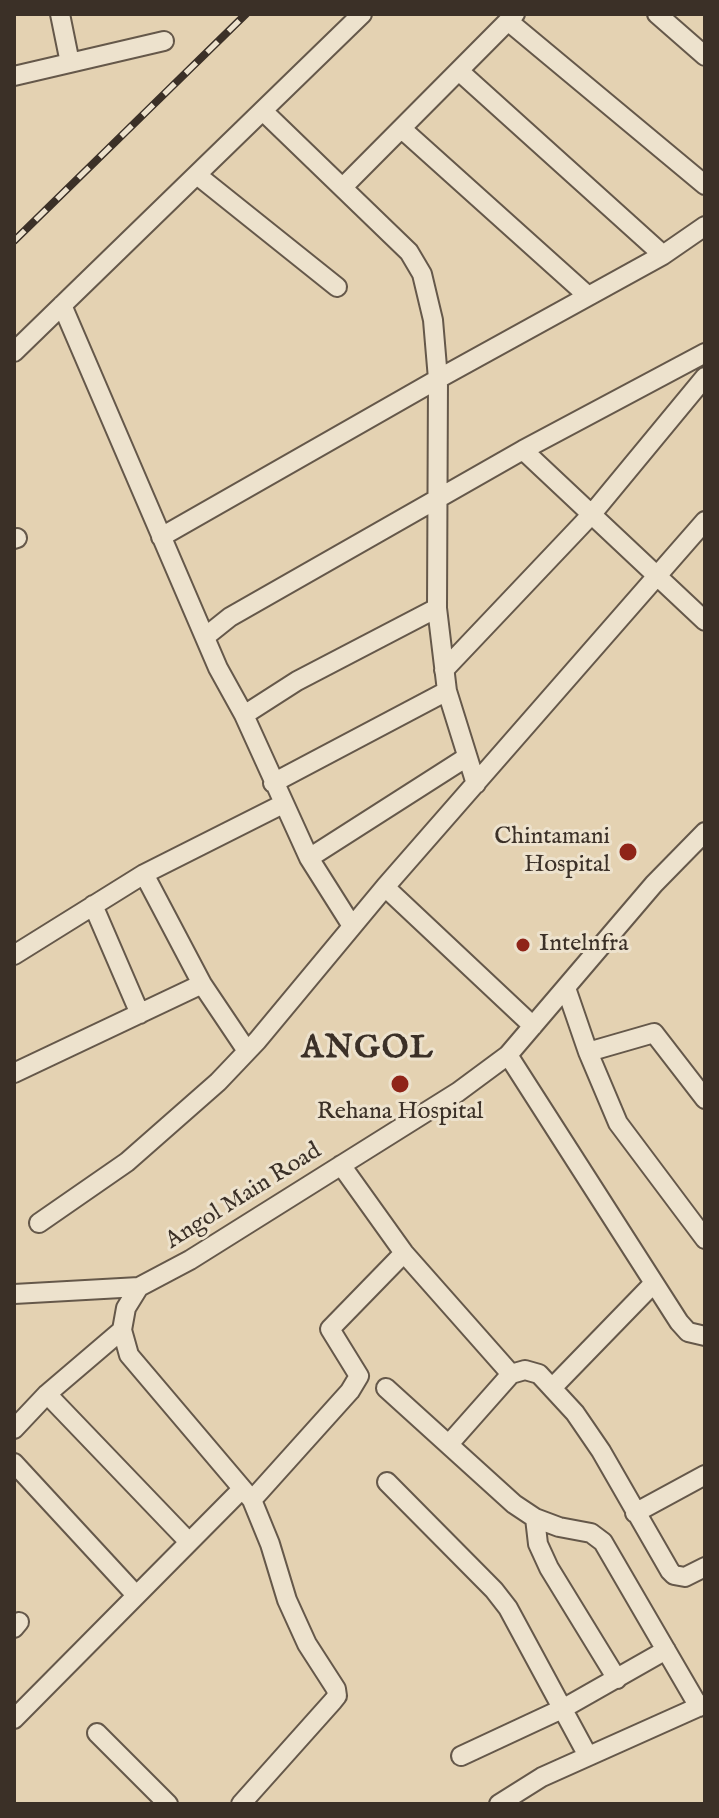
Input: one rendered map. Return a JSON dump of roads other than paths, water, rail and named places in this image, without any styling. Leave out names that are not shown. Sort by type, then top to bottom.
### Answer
[{"type":"street","points":[[60,14],[70,63]]},
{"type":"street","points":[[14,352],[362,14]]},
{"type":"street","points":[[657,14],[705,56]]},
{"type":"street","points":[[344,186],[512,17],[705,185]]},
{"type":"street","points":[[14,76],[164,41]]},
{"type":"street","points":[[459,71],[663,255]]},
{"type":"street","points":[[263,111],[409,252],[422,274],[433,320],[438,379],[437,608],[447,691],[476,784]]},
{"type":"street","points":[[402,129],[588,296]]},
{"type":"street","points":[[197,175],[337,287]]},
{"type":"street","points":[[161,537],[663,255],[705,226]]},
{"type":"street","points":[[62,305],[218,668],[244,715],[309,858],[352,926]]},
{"type":"street","points":[[205,637],[230,617],[523,450],[705,353]]},
{"type":"street","points":[[444,670],[591,515],[705,377]]},
{"type":"street","points":[[523,450],[705,621]]},
{"type":"street","points":[[39,1223],[127,1162],[218,1082],[705,521]]},
{"type":"street","points":[[244,715],[297,681],[437,608]]},
{"type":"street","points":[[273,783],[447,691]]},
{"type":"street","points":[[309,858],[467,757]]},
{"type":"street","points":[[14,955],[144,874],[283,804]]},
{"type":"street","name":"Angol Main Road","points":[[14,1294],[139,1287],[190,1260],[458,1092],[508,1055],[654,884],[705,832]]},
{"type":"street","points":[[144,874],[202,984],[247,1051]]},
{"type":"street","points":[[385,887],[533,1026]]},
{"type":"street","points":[[93,905],[140,1014]]},
{"type":"street","points":[[14,1073],[202,984]]},
{"type":"street","points":[[566,988],[588,1052],[618,1123],[705,1239]]},
{"type":"street","points":[[588,1052],[654,1033],[705,1099]]},
{"type":"street","points":[[508,1055],[688,1332],[705,1336]]},
{"type":"street","points":[[341,1165],[404,1253],[511,1374]]},
{"type":"street","points":[[14,1719],[135,1594],[189,1542],[247,1494],[350,1391],[359,1376],[330,1329],[404,1253]]},
{"type":"street","points":[[553,1387],[654,1283]]},
{"type":"street","points":[[139,1287],[126,1308],[122,1330],[129,1355],[247,1494],[270,1544],[287,1600],[307,1644],[336,1689],[337,1696],[241,1804]]},
{"type":"street","points":[[14,1429],[47,1394],[122,1330]]},
{"type":"street","points":[[449,1444],[511,1374],[525,1370],[539,1374],[553,1387],[601,1451],[674,1575],[685,1577],[705,1567]]},
{"type":"street","points":[[386,1388],[514,1504],[535,1518],[559,1527],[591,1533],[603,1542],[702,1706],[542,1777],[499,1804]]},
{"type":"street","points":[[47,1394],[189,1542]]},
{"type":"street","points":[[14,1463],[135,1594]]},
{"type":"street","points":[[635,1513],[705,1475]]},
{"type":"street","points":[[387,1482],[508,1608],[588,1756]]},
{"type":"street","points":[[535,1518],[538,1544],[549,1568],[617,1679]]},
{"type":"street","points":[[461,1756],[564,1708],[666,1650]]},
{"type":"street","points":[[97,1733],[168,1804]]},
{"type":"railway","points":[[14,241],[246,14]]},
{"type":"place","name":"Chintamani Hospital","points":[[628,852]]},
{"type":"place","name":"Intelnfra","points":[[523,945]]},
{"type":"place","name":"Rehana Hospital","points":[[400,1084]]},
{"type":"district","name":"ANGOL","points":[[368,1050]]}]
